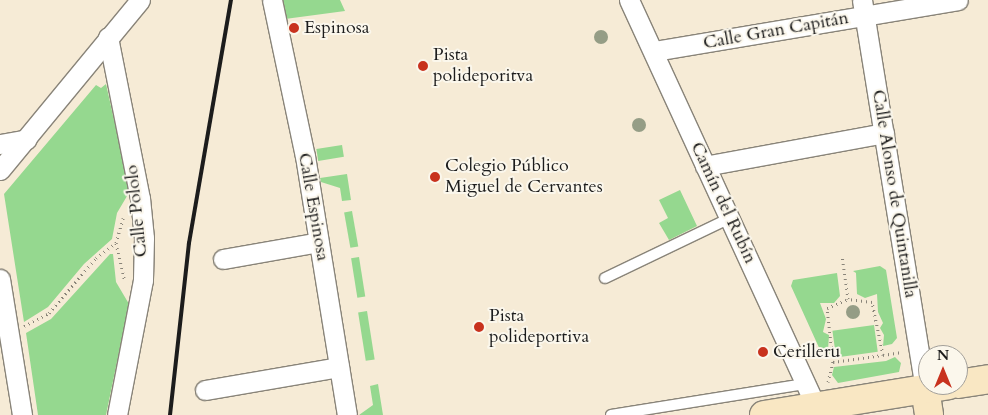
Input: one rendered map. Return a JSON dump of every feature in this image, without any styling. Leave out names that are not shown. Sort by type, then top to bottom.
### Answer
[{"type":"street","points":[[0,170],[140,0]]},
{"type":"street","name":"Calle Espinosa","points":[[272,0],[319,242],[347,415]]},
{"type":"street","name":"Camín del Rubín","points":[[629,0],[813,402]]},
{"type":"street","name":"Calle Gran Capitán","points":[[654,52],[864,8],[958,0]]},
{"type":"street","name":"Calle Alonso de Quintanilla","points":[[864,8],[884,133],[934,396]]},
{"type":"street","name":"Calle Pololo","points":[[108,37],[140,198],[144,238],[143,280],[117,415]]},
{"type":"street","points":[[705,166],[884,133]]},
{"type":"street","points":[[0,144],[27,139]]},
{"type":"street","points":[[223,259],[319,242]]},
{"type":"street","points":[[0,279],[22,415]]},
{"type":"street","points":[[205,390],[339,367]]},
{"type":"street","points":[[968,382],[988,379]]},
{"type":"street","points":[[764,415],[813,402],[934,396]]},
{"type":"lane","points":[[605,278],[730,218]]},
{"type":"lane","points":[[611,415],[813,402]]},
{"type":"path","points":[[21,327],[48,313],[96,258],[116,243],[127,207],[140,198]]},
{"type":"path","points":[[842,255],[848,299]]},
{"type":"path","points":[[828,382],[833,362],[827,308],[839,306],[848,299],[872,302],[883,355]]},
{"type":"path","points":[[833,362],[903,352]]},
{"type":"green space","points":[[283,0],[340,0],[345,11],[285,19]]},
{"type":"green space","points":[[106,84],[130,191],[117,213],[112,239],[84,264],[48,307],[24,322],[4,194],[96,85],[101,88]]},
{"type":"green space","points":[[342,145],[344,157],[318,161],[316,149]]},
{"type":"green space","points":[[347,174],[351,200],[342,201],[340,188],[321,182],[320,178]]},
{"type":"green space","points":[[680,190],[697,226],[669,240],[659,223],[668,218],[659,200]]},
{"type":"green space","points":[[352,211],[358,246],[350,248],[344,212]]},
{"type":"green space","points":[[110,254],[113,254],[116,282],[129,304],[106,415],[38,415],[26,333],[51,319]]},
{"type":"green space","points":[[359,257],[365,297],[357,298],[351,258]]},
{"type":"green space","points":[[880,266],[886,270],[897,338],[892,344],[883,346],[884,335],[880,328],[883,323],[878,312],[877,294],[865,298],[857,294],[856,273],[853,271]]},
{"type":"green space","points":[[837,273],[840,296],[834,303],[820,303],[826,319],[823,332],[829,335],[828,350],[832,353],[827,354],[821,352],[791,286],[793,280]]},
{"type":"green space","points":[[367,311],[375,359],[366,361],[358,312]]},
{"type":"green space","points":[[874,325],[878,352],[836,358],[832,331]]},
{"type":"green space","points":[[895,357],[901,363],[899,372],[838,383],[832,375],[834,367],[886,361]]},
{"type":"green space","points":[[378,384],[383,415],[359,415],[373,405],[370,386]]},
{"type":"railway","points":[[170,415],[189,243],[231,0]]},
{"type":"place","name":"Espinosa","points":[[294,28]]},
{"type":"place","name":"Pista polideporitva","points":[[423,66]]},
{"type":"place","name":"Colegio Público Miguel de Cervantes","points":[[435,177]]},
{"type":"place","name":"Pista polideportiva","points":[[479,327]]},
{"type":"place","name":"Cerilleru","points":[[763,352]]}]
